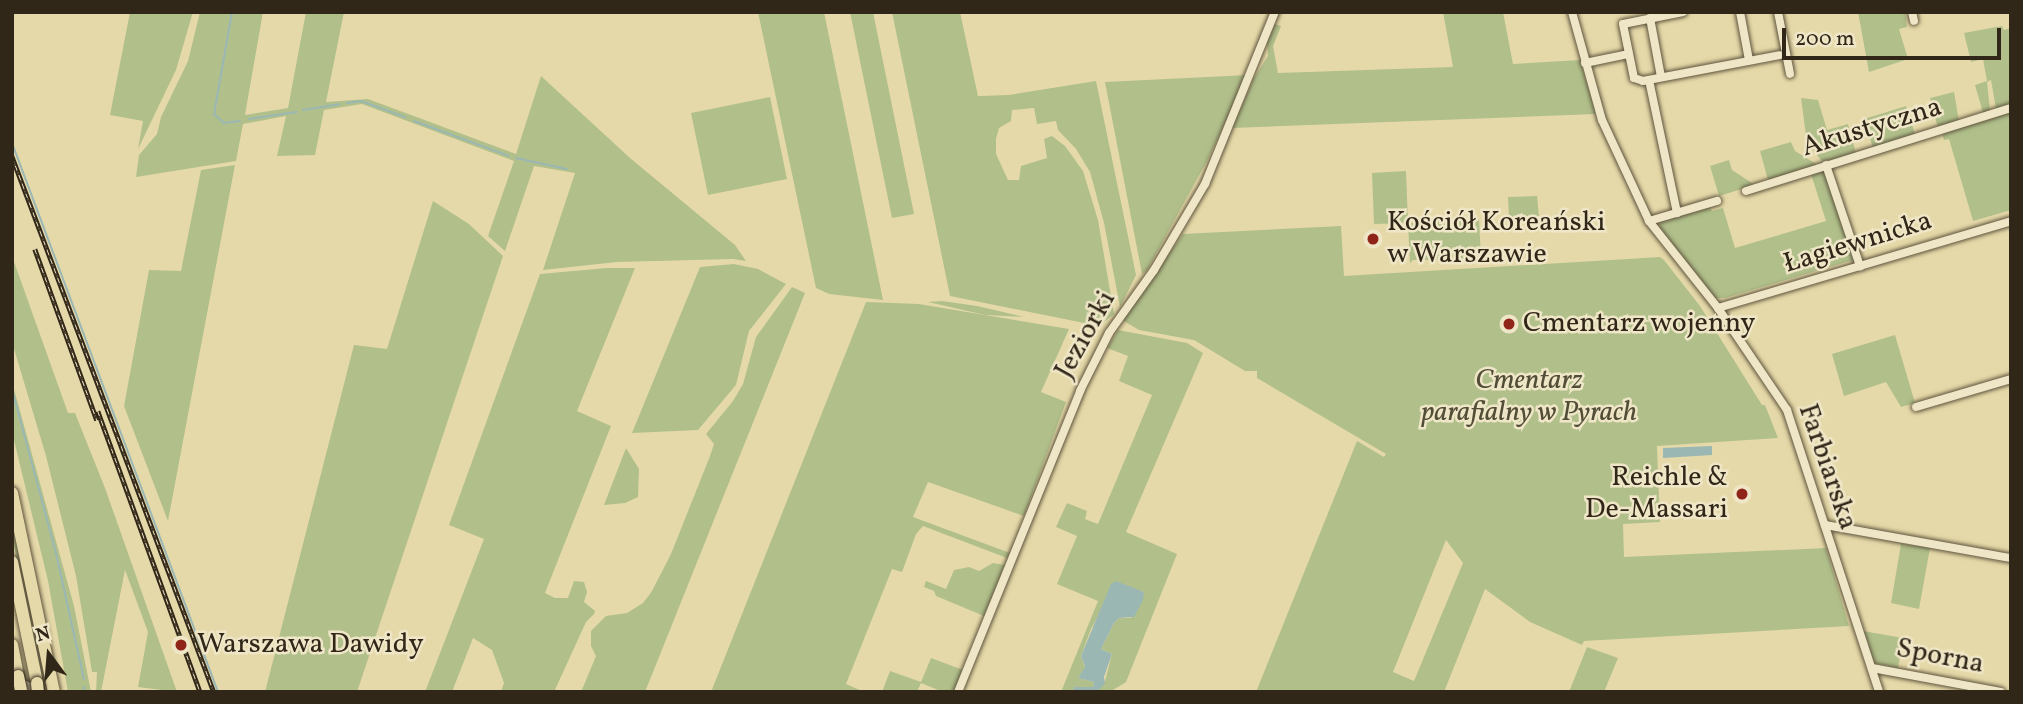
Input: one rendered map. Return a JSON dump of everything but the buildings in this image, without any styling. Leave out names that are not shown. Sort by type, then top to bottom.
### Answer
[{"type":"highway","points":[[12,493],[45,689]]},
{"type":"highway","points":[[12,562],[45,689]]},
{"type":"highway","points":[[12,645],[18,684]]},
{"type":"street","name":"Jeziorki","points":[[958,692],[1080,391],[1109,333],[1154,270],[1205,184],[1275,12]]},
{"type":"street","name":"Farbiarska","points":[[1572,12],[1602,120],[1649,221],[1718,308],[1787,410],[1879,692]]},
{"type":"street","points":[[1683,12],[1623,24],[1634,78],[1648,80],[1780,55]]},
{"type":"street","points":[[1740,12],[1749,60]]},
{"type":"street","points":[[1779,12],[1790,74]]},
{"type":"street","points":[[1650,19],[1661,77]]},
{"type":"street","points":[[1585,63],[1629,54]]},
{"type":"street","points":[[1648,80],[1677,213]]},
{"type":"street","name":"Akustyczna","points":[[1746,191],[2011,108]]},
{"type":"street","points":[[1826,165],[1860,266]]},
{"type":"street","points":[[1649,221],[1717,201]]},
{"type":"street","name":"Łagiewnicka","points":[[1718,308],[2011,221]]},
{"type":"street","points":[[1916,407],[2011,379]]},
{"type":"street","points":[[1825,526],[2011,558]]},
{"type":"street","name":"Sporna","points":[[1872,668],[2001,692]]},
{"type":"street","points":[[18,684],[45,689]]},
{"type":"green space","points":[[130,12],[193,12],[176,70],[138,149],[143,121],[110,115]]},
{"type":"green space","points":[[200,12],[263,12],[245,115],[288,108],[306,12],[344,12],[326,102],[368,99],[516,154],[541,76],[630,158],[735,245],[746,261],[733,259],[617,262],[543,270],[575,173],[534,166],[505,251],[488,236],[514,161],[362,104],[324,110],[315,155],[277,156],[286,116],[243,124],[236,161],[136,177],[139,155],[157,134],[161,117],[188,61]]},
{"type":"green space","points":[[758,12],[824,12],[883,300],[829,294],[816,288]]},
{"type":"green space","points":[[850,12],[873,12],[914,214],[892,218]]},
{"type":"green space","points":[[892,12],[960,12],[978,96],[1009,95],[1096,81],[1136,275],[1120,307],[1104,223],[1090,172],[1076,149],[1058,130],[1056,121],[1037,124],[1034,108],[1012,110],[1011,121],[999,128],[996,154],[1008,180],[1019,180],[1021,166],[1047,158],[1044,139],[1052,136],[1065,146],[1083,171],[1098,220],[1114,314],[1099,326],[950,296]]},
{"type":"green space","points":[[1443,12],[1503,12],[1513,64],[1580,60],[1596,114],[1232,128],[1254,78],[1268,56],[1267,42],[1275,24],[1281,26],[1273,46],[1278,73],[1453,67]]},
{"type":"green space","points":[[1858,12],[1905,12],[1907,27],[1899,29],[1908,59],[1869,72]]},
{"type":"green space","points":[[2002,26],[2004,30],[2011,28],[2011,105],[1996,109],[1991,80],[1987,82],[1990,110],[1983,113],[1975,85],[1987,81],[1983,59],[1971,62],[1964,33]]},
{"type":"green space","points":[[1248,75],[1208,159],[1147,270],[1142,274],[1105,82]]},
{"type":"green space","points":[[1954,92],[1959,121],[1938,128],[1930,98]]},
{"type":"green space","points":[[770,97],[787,179],[708,195],[691,113]]},
{"type":"green space","points":[[1801,98],[1818,100],[1827,130],[1848,124],[1856,153],[1825,163],[1821,160],[1807,143]]},
{"type":"green space","points":[[1906,106],[1915,134],[1873,148],[1864,119]]},
{"type":"green space","points":[[2011,111],[2011,210],[1973,221],[1949,139],[1944,140],[1942,133]]},
{"type":"green space","points":[[1791,142],[1795,151],[1818,165],[1768,180],[1760,151]]},
{"type":"green space","points":[[1729,160],[1732,170],[1755,185],[1719,196],[1710,166]]},
{"type":"green space","points":[[235,165],[168,521],[124,406],[149,270],[181,271],[201,170]]},
{"type":"green space","points":[[1825,170],[1853,260],[1725,298],[1714,298],[1659,228],[1661,222],[1710,207],[1712,211],[1723,208],[1735,248],[1826,221],[1811,174]]},
{"type":"green space","points":[[1406,171],[1408,223],[1374,224],[1372,173]]},
{"type":"green space","points":[[1537,196],[1539,216],[1509,218],[1508,197]]},
{"type":"green space","points":[[433,201],[469,224],[503,256],[357,692],[265,692],[354,345],[387,349]]},
{"type":"green space","points":[[1479,219],[1481,256],[1465,260],[1413,260],[1410,263],[1408,223]]},
{"type":"green space","name":"Cmentarz parafialny w Pyrach","points":[[1341,226],[1344,276],[1660,257],[1700,306],[1762,405],[1765,405],[1778,438],[1657,446],[1660,522],[1623,524],[1624,557],[1826,548],[1849,626],[1584,641],[1582,645],[1530,622],[1485,589],[1444,692],[1256,692],[1357,441],[1384,457],[1386,454],[1257,378],[1257,371],[1245,371],[1194,340],[1139,330],[1122,320],[1183,234]],"holes":[[[1446,540],[1463,563],[1414,681],[1393,672]]]},
{"type":"green space","points":[[12,256],[68,413],[75,413],[105,488],[177,692],[138,687],[148,632],[125,570],[101,692],[96,692],[97,672],[92,672],[76,576],[46,456],[12,342]]},
{"type":"green space","points":[[734,264],[758,269],[786,284],[749,331],[736,385],[698,430],[632,433],[700,267]]},
{"type":"green space","points":[[635,268],[577,411],[611,426],[545,593],[555,598],[568,598],[574,581],[584,582],[587,592],[584,602],[595,611],[594,614],[586,622],[554,692],[501,692],[504,683],[492,650],[473,638],[452,692],[425,692],[484,539],[449,525],[540,274]]},
{"type":"green space","points":[[792,287],[805,293],[645,692],[581,692],[596,656],[591,646],[591,631],[606,616],[627,613],[643,603],[652,591],[671,554],[710,456],[714,444],[706,434],[743,384],[756,337]]},
{"type":"green space","points":[[942,301],[1024,317],[985,315],[928,302]]},
{"type":"green space","points":[[866,302],[919,304],[1069,329],[1041,392],[1066,402],[1024,516],[928,482],[913,517],[1010,553],[1007,558],[923,526],[916,534],[902,572],[892,569],[846,684],[864,692],[711,692]]},
{"type":"green space","points":[[1118,330],[1187,343],[1203,353],[1126,532],[1177,554],[1126,682],[1110,692],[1097,692],[1105,681],[1112,654],[1101,649],[1114,623],[1119,618],[1131,618],[1144,592],[1117,583],[1091,629],[1081,656],[1085,668],[1078,678],[1094,682],[1093,687],[1077,687],[1073,692],[1061,692],[1098,601],[1057,584],[1077,536],[1056,527],[1067,503],[1087,511],[1085,519],[1098,524],[1152,395],[1119,381],[1128,356],[1107,348]]},
{"type":"green space","points":[[1895,335],[1915,403],[1901,407],[1886,382],[1844,396],[1832,354]]},
{"type":"green space","points":[[12,382],[74,606],[91,692],[68,692],[48,581],[12,432]]},
{"type":"green space","points":[[626,448],[639,469],[638,497],[625,503],[604,505]]},
{"type":"green space","points":[[12,518],[45,676],[42,676],[12,536]]},
{"type":"green space","points":[[1901,544],[1930,548],[1919,609],[1891,603]]},
{"type":"green space","points":[[993,563],[1005,565],[984,616],[936,596],[934,591],[924,587],[926,581],[946,589],[954,570],[969,567],[979,571]]},
{"type":"green space","points":[[1863,631],[1903,638],[1898,668],[1874,663]]},
{"type":"green space","points":[[1587,647],[1618,658],[1604,692],[1569,692]]},
{"type":"green space","points":[[931,658],[963,670],[954,692],[943,692],[921,683],[917,692],[882,692],[890,671],[921,682]]},
{"type":"water","points":[[1712,446],[1712,455],[1663,458],[1663,448]]},
{"type":"water","points":[[1116,581],[1144,592],[1143,600],[1134,617],[1119,618],[1114,623],[1101,649],[1112,654],[1104,677],[1105,683],[1097,692],[1073,692],[1074,687],[1093,687],[1094,682],[1078,678],[1085,667],[1081,656],[1111,584]]},
{"type":"waterway","points":[[232,12],[214,114],[224,123],[240,121]]},
{"type":"waterway","points":[[347,103],[361,101],[405,117]]},
{"type":"waterway","points":[[303,110],[340,104]]},
{"type":"waterway","points":[[249,119],[296,112]]},
{"type":"waterway","points":[[414,121],[509,156]]},
{"type":"waterway","points":[[12,143],[218,692]]},
{"type":"waterway","points":[[516,158],[567,169]]},
{"type":"waterway","points":[[12,389],[56,553],[84,679]]},
{"type":"waterway","points":[[84,687],[85,692]]},
{"type":"railway","points":[[12,156],[214,692]]},
{"type":"railway","points":[[35,249],[97,420]]},
{"type":"railway","points":[[98,411],[200,692]]},
{"type":"place","name":"Kościół Koreański w Warszawie","points":[[1373,239]]},
{"type":"place","name":"Cmentarz wojenny","points":[[1509,324]]},
{"type":"place","name":"Reichle & De-Massari","points":[[1742,494]]},
{"type":"place","name":"Warszawa Dawidy","points":[[181,645]]}]
